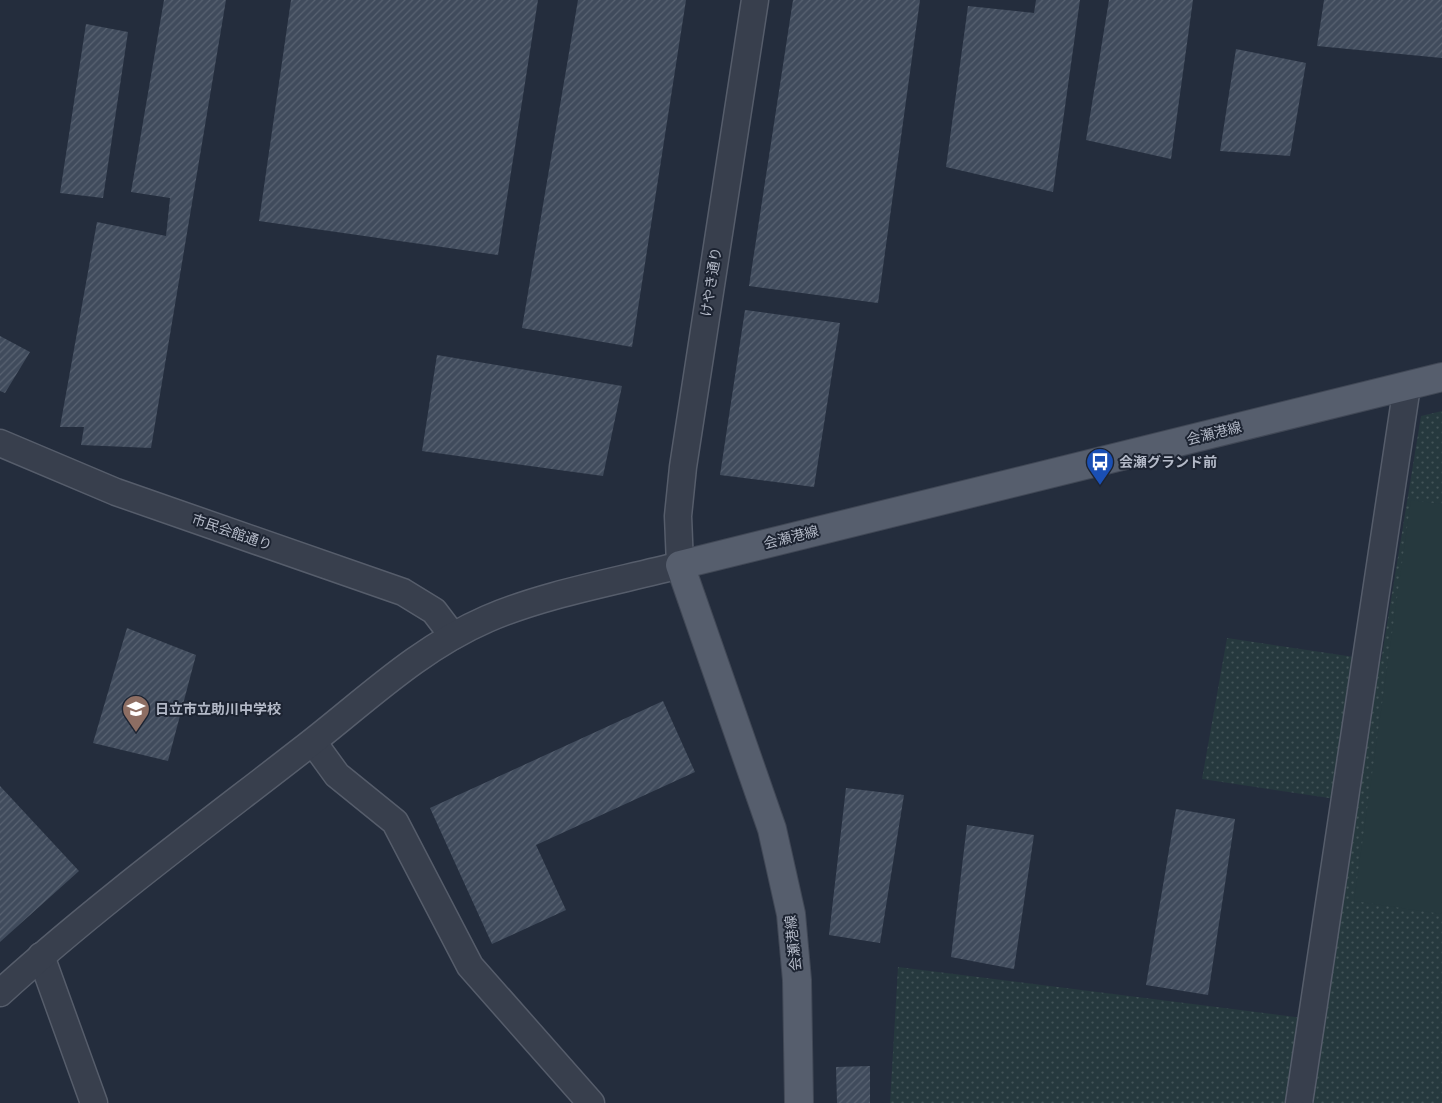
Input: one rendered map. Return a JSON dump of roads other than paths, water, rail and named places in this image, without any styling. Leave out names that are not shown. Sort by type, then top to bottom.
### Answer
[{"type":"main road","name":"会瀬港線","points":[[799,1103],[797,980],[791,914],[772,829],[680,564],[1442,377]]},
{"type":"street","name":"けやき通り","points":[[680,564],[678,516],[683,467],[754,0]]},
{"type":"street","points":[[1299,1103],[1408,386]]},
{"type":"street","name":"市民会館通り","points":[[0,443],[116,492],[403,592],[434,612],[453,636]]},
{"type":"street","points":[[0,993],[40,956],[139,876],[313,742],[404,667],[453,636],[487,619],[521,606],[680,564]]},
{"type":"street","points":[[313,742],[337,775],[395,822],[470,966],[591,1103]]},
{"type":"street","points":[[40,956],[94,1103]]},
{"type":"place","name":"会瀬グランド前","points":[[1100,486]]},
{"type":"place","name":"日立市立助川中学校","points":[[136,733]]}]
